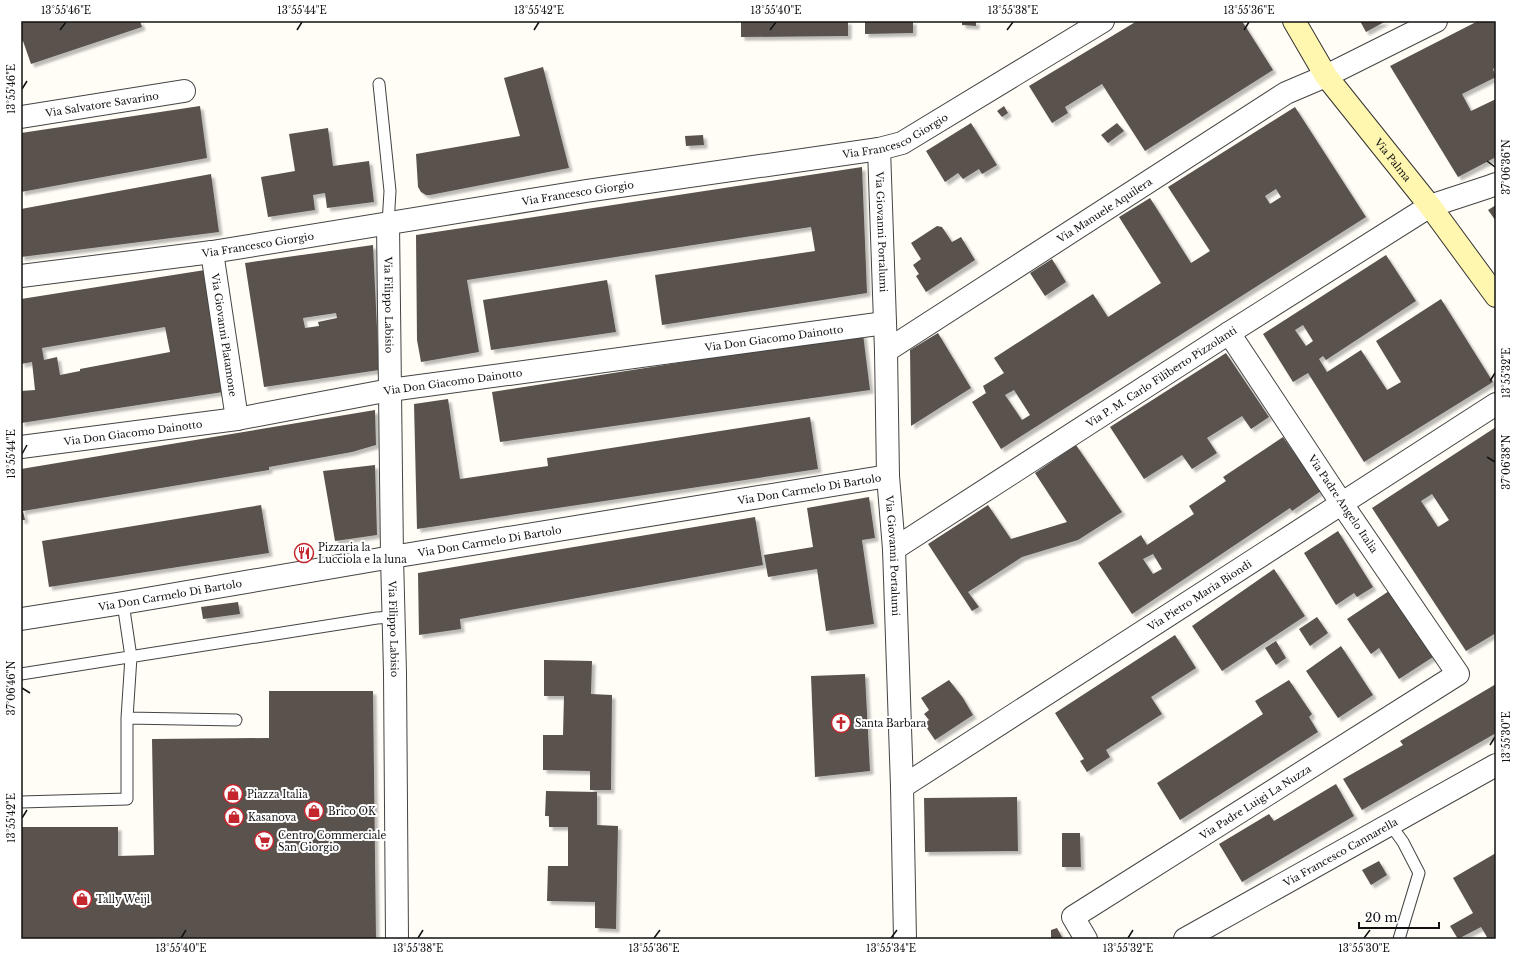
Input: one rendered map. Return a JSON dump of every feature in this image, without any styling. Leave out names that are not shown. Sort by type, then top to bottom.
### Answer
[{"type":"main road","name":"Via Palma","points":[[1294,21],[1326,76],[1430,206],[1496,296]]},
{"type":"street","name":"Via Francesco Giorgio","points":[[21,276],[212,252],[586,191],[879,149],[902,143],[1103,21]]},
{"type":"street","name":"Via Manuele Aquilera","points":[[886,351],[1286,93],[1326,76],[1436,21]]},
{"type":"street","name":"Via Salvatore Savarino","points":[[21,117],[184,91]]},
{"type":"street","name":"Via Giovanni Portalumi","points":[[879,149],[886,351],[888,476],[894,549],[902,787],[905,939]]},
{"type":"street","name":"Via P. M. Carlo Filiberto Pizzolanti","points":[[894,549],[1229,333],[1430,206],[1496,184]]},
{"type":"street","name":"Via Filippo Labisio","points":[[388,224],[395,673],[397,939]]},
{"type":"street","name":"Via Giovanni Platamone","points":[[212,252],[237,419]]},
{"type":"street","name":"Via Don Giacomo Dainotto","points":[[21,447],[237,419],[390,390],[885,323]]},
{"type":"street","name":"Via Padre Angelo Italia","points":[[1229,333],[1342,504],[1458,674]]},
{"type":"street","name":"Via Pietro Maria Biondi","points":[[902,787],[1496,404]]},
{"type":"street","name":"Via Don Carmelo Di Bartolo","points":[[21,619],[123,604],[392,557],[888,476]]},
{"type":"street","name":"Via Padre Luigi La Nuzza","points":[[1086,939],[1073,917],[1458,674]]},
{"type":"street","name":"Via Francesco Cannarella","points":[[1185,939],[1496,765]]},
{"type":"lane","points":[[380,84],[390,191],[388,224]]},
{"type":"lane","points":[[21,802],[127,799],[127,718],[131,657],[123,604]]},
{"type":"lane","points":[[21,674],[377,618],[393,617]]},
{"type":"lane","points":[[127,718],[236,720]]},
{"type":"lane","points":[[1390,824],[1403,842],[1419,873],[1399,939]]},
{"type":"building","points":[[21,21],[140,21],[142,27],[31,64],[23,41],[21,42]]},
{"type":"building","points":[[741,21],[848,21],[848,36],[741,37]]},
{"type":"building","points":[[865,21],[913,21],[913,33],[865,34]]},
{"type":"building","points":[[962,21],[976,21],[976,26],[962,25]]},
{"type":"building","points":[[1137,21],[1242,21],[1273,70],[1145,151],[1102,84],[1065,107],[1068,113],[1052,123],[1029,86]]},
{"type":"building","points":[[1360,21],[1386,21],[1366,32]]},
{"type":"building","points":[[1478,21],[1496,21],[1496,67],[1493,69],[1496,77],[1462,94],[1471,111],[1496,99],[1496,157],[1458,177],[1390,66]]},
{"type":"building","points":[[543,67],[569,168],[430,195],[426,195],[421,192],[418,187],[416,154],[520,136],[504,78]]},
{"type":"building","points":[[200,106],[207,158],[21,192],[21,133]]},
{"type":"building","points":[[1004,106],[1008,113],[1002,117],[997,111]]},
{"type":"building","points":[[1295,107],[1366,217],[1001,449],[972,402],[986,393],[983,386],[1004,373],[994,358],[1093,294],[1108,317],[1161,283],[1119,217],[1150,198],[1191,263],[1210,251],[1168,187]],"holes":[[[1276,189],[1281,197],[1270,204],[1265,196]],[[1014,390],[1030,415],[1022,420],[1005,395]]]},
{"type":"building","points":[[971,123],[997,165],[982,174],[979,169],[963,179],[958,173],[945,182],[926,151]]},
{"type":"building","points":[[1117,123],[1124,131],[1108,143],[1101,135]]},
{"type":"building","points":[[328,128],[333,166],[369,161],[374,202],[327,208],[325,193],[313,195],[315,210],[268,217],[261,177],[295,171],[289,134]]},
{"type":"building","points":[[703,135],[704,145],[686,146],[685,136]]},
{"type":"building","points":[[862,167],[867,293],[662,325],[655,275],[815,251],[811,227],[467,280],[479,352],[421,362],[417,340],[416,235]]},
{"type":"building","points":[[211,174],[219,232],[21,257],[21,209]]},
{"type":"building","points":[[1496,205],[1496,221],[1488,210]]},
{"type":"building","points":[[937,226],[942,227],[952,242],[961,237],[975,260],[926,292],[916,276],[919,274],[913,265],[921,259],[911,243]]},
{"type":"building","points":[[373,245],[379,370],[264,387],[245,263]],"holes":[[[336,313],[337,318],[318,322],[319,326],[305,328],[303,318]]]},
{"type":"building","points":[[1386,255],[1416,301],[1326,360],[1323,356],[1319,359],[1327,372],[1361,350],[1387,390],[1401,382],[1376,341],[1441,299],[1493,382],[1364,462],[1308,373],[1293,382],[1263,334]],"holes":[[[1303,325],[1313,341],[1306,346],[1295,330]]]},
{"type":"building","points":[[1052,259],[1066,282],[1045,296],[1030,273]]},
{"type":"building","points":[[205,270],[223,392],[21,423],[21,391],[35,390],[32,362],[21,364],[21,299]],"holes":[[[165,327],[170,352],[80,369],[80,371],[60,375],[57,357],[44,360],[42,348]]]},
{"type":"building","points":[[607,280],[616,332],[491,350],[483,300]]},
{"type":"building","points":[[938,333],[971,388],[911,426],[910,350]]},
{"type":"building","points":[[863,334],[870,390],[500,442],[492,392]]},
{"type":"building","points":[[1226,353],[1269,417],[1251,429],[1242,416],[1207,438],[1217,453],[1192,469],[1182,455],[1144,479],[1110,427]]},
{"type":"building","points":[[448,399],[460,479],[548,466],[547,458],[810,417],[818,469],[417,529],[414,404]]},
{"type":"building","points":[[375,410],[376,445],[352,452],[269,467],[269,470],[23,511],[25,520],[21,520],[21,469]]},
{"type":"building","points":[[1496,427],[1496,633],[1466,651],[1372,508]],"holes":[[[1432,494],[1449,520],[1438,527],[1421,501]]]},
{"type":"building","points":[[1283,437],[1321,491],[1292,511],[1290,508],[1132,614],[1098,563],[1141,535],[1147,545],[1194,514],[1189,506],[1226,481],[1223,477]],"holes":[[[1153,554],[1162,569],[1153,574],[1143,559]]]},
{"type":"building","points":[[1076,445],[1122,512],[1078,540],[1022,557],[968,592],[979,607],[972,611],[928,544],[988,505],[1011,539],[1067,522],[1035,473]]},
{"type":"building","points":[[375,465],[377,535],[335,541],[323,471]]},
{"type":"building","points":[[869,497],[875,538],[862,540],[874,624],[826,631],[817,569],[768,577],[764,555],[813,547],[807,508]]},
{"type":"building","points":[[261,505],[269,553],[49,587],[42,541]]},
{"type":"building","points":[[755,517],[763,565],[460,619],[461,629],[419,635],[418,573]]},
{"type":"building","points":[[1338,531],[1373,587],[1357,597],[1354,593],[1336,605],[1304,553]]},
{"type":"building","points":[[1274,569],[1305,616],[1222,671],[1192,626]]},
{"type":"building","points":[[1389,591],[1433,657],[1399,679],[1379,648],[1371,654],[1347,619]]},
{"type":"building","points":[[238,602],[240,614],[203,619],[201,607]]},
{"type":"building","points":[[1317,617],[1328,633],[1310,646],[1299,629]]},
{"type":"building","points":[[1175,635],[1196,668],[1151,697],[1162,714],[1106,750],[1110,757],[1087,772],[1080,761],[1084,759],[1055,713]]},
{"type":"building","points":[[1276,641],[1286,658],[1276,665],[1265,648]]},
{"type":"building","points":[[1341,646],[1373,695],[1338,718],[1306,671]]},
{"type":"building","points":[[544,660],[592,661],[591,694],[612,695],[611,790],[590,790],[590,771],[543,770],[543,735],[563,735],[564,696],[544,696]]},
{"type":"building","name":"Santa Barbara","points":[[865,674],[870,771],[815,777],[811,676]]},
{"type":"building","points":[[949,680],[963,698],[973,715],[935,740],[924,724],[929,720],[924,714],[929,710],[921,698]]},
{"type":"building","points":[[1289,680],[1312,714],[1309,717],[1318,732],[1180,820],[1157,783],[1263,714],[1255,701]]},
{"type":"building","points":[[1496,684],[1496,733],[1362,810],[1343,779],[1403,745],[1400,741]]},
{"type":"building","name":"Centro Commerciale San Giorgio","points":[[269,691],[373,691],[376,939],[21,939],[21,827],[118,827],[118,856],[154,855],[152,739],[269,738]]},
{"type":"building","points":[[1336,784],[1354,816],[1242,882],[1219,844],[1269,814],[1274,821]]},
{"type":"building","points":[[546,791],[597,792],[597,825],[618,826],[616,929],[595,928],[595,902],[547,901],[548,866],[568,866],[568,827],[549,827],[549,816],[545,816]]},
{"type":"building","points":[[1017,797],[1018,851],[925,852],[924,798]]},
{"type":"building","points":[[1062,833],[1080,833],[1081,867],[1062,867]]},
{"type":"building","points":[[1496,853],[1496,939],[1484,939],[1487,937],[1481,927],[1458,939],[1450,926],[1473,913],[1453,878]]},
{"type":"building","points":[[1379,861],[1387,875],[1371,885],[1362,870]]},
{"type":"building","points":[[1057,928],[1063,939],[1051,939],[1051,930]]},
{"type":"place","name":"Pizzaria la Lucciola e la luna","points":[[304,553]]},
{"type":"place","name":"Santa Barbara","points":[[841,723]]},
{"type":"place","name":"Piazza Italia","points":[[233,794]]},
{"type":"place","name":"Brico OK","points":[[314,811]]},
{"type":"place","name":"Kasanova","points":[[234,817]]},
{"type":"place","name":"Centro Commerciale San Giorgio","points":[[264,841]]},
{"type":"place","name":"Tally Weijl","points":[[82,899]]}]
